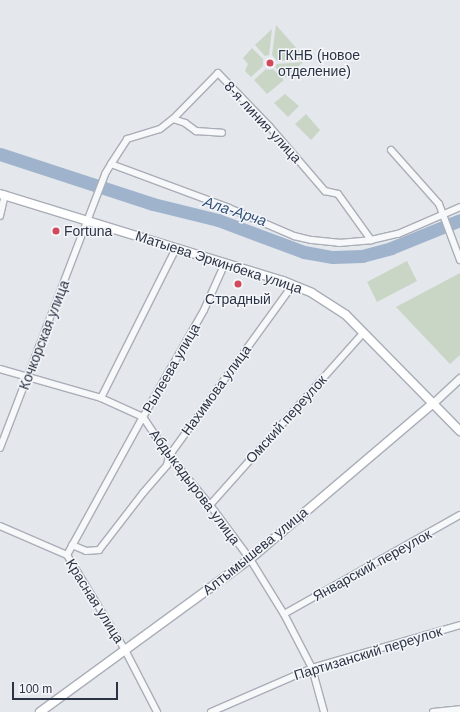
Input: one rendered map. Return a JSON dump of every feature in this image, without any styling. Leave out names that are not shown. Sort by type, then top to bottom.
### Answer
[{"type":"main road","name":"Матыева Эркинбека улица","points":[[3,195],[225,263],[293,285],[312,293],[334,306],[363,333],[433,402],[460,432]]},
{"type":"main road","name":"Алтымышева улица","points":[[40,712],[250,559],[433,402]]},
{"type":"street","name":"8-я линия улица","points":[[96,198],[105,174],[127,139],[160,129],[173,119],[218,73],[269,126],[325,191],[338,194],[371,240]]},
{"type":"street","points":[[173,119],[185,123],[196,131],[222,133]]},
{"type":"street","points":[[391,150],[439,204],[460,260]]},
{"type":"street","points":[[112,164],[229,208],[294,236],[312,240],[339,243],[371,240],[398,234],[460,207]]},
{"type":"street","points":[[0,216],[3,195]]},
{"type":"street","name":"Кочкорская улица","points":[[0,448],[29,376],[96,198]]},
{"type":"street","points":[[101,398],[176,248]]},
{"type":"street","name":"Рылеева улица","points":[[67,555],[204,310],[225,263]]},
{"type":"street","name":"Нахимова улица","points":[[72,545],[86,551],[99,550],[143,492],[167,465],[169,456],[293,285]]},
{"type":"street","name":"Омский переулок","points":[[210,505],[363,333]]},
{"type":"street","name":"Абдыкадырова улица","points":[[0,369],[29,376],[101,398],[143,417],[169,456],[210,505],[250,559],[284,614],[312,668],[324,712]]},
{"type":"street","name":"Алтымышева улица","points":[[433,402],[460,378]]},
{"type":"street","name":"Январский переулок","points":[[284,614],[460,515]]},
{"type":"street","name":"Красная улица","points":[[0,526],[67,555],[125,650],[157,712]]},
{"type":"street","name":"Партизанский переулок","points":[[211,712],[312,668],[460,625]]},
{"type":"street","points":[[433,712],[460,709]]},
{"type":"green space","points":[[276,25],[306,59],[277,61],[272,55]]},
{"type":"green space","points":[[272,29],[269,55],[265,56],[255,45]]},
{"type":"green space","points":[[252,48],[263,59],[263,66],[251,77],[245,71],[248,64],[243,58]]},
{"type":"green space","points":[[303,62],[286,78],[275,67],[277,64]]},
{"type":"green space","points":[[266,69],[273,69],[284,80],[267,94],[254,80]]},
{"type":"green space","points":[[285,94],[299,106],[288,117],[274,103]]},
{"type":"green space","points":[[306,114],[320,130],[311,140],[295,124]]},
{"type":"green space","points":[[407,261],[417,281],[377,302],[367,282]]},
{"type":"green space","points":[[460,273],[460,355],[450,364],[396,307]]},
{"type":"waterway","name":"Ала-Арча","points":[[0,154],[153,204],[218,220],[304,252],[333,257],[362,256],[391,248],[460,220]]},
{"type":"place","name":"ГКНБ (новое отделение)","points":[[270,63]]},
{"type":"place","name":"Fortuna","points":[[56,231]]},
{"type":"place","name":"Страдный","points":[[238,284]]}]
